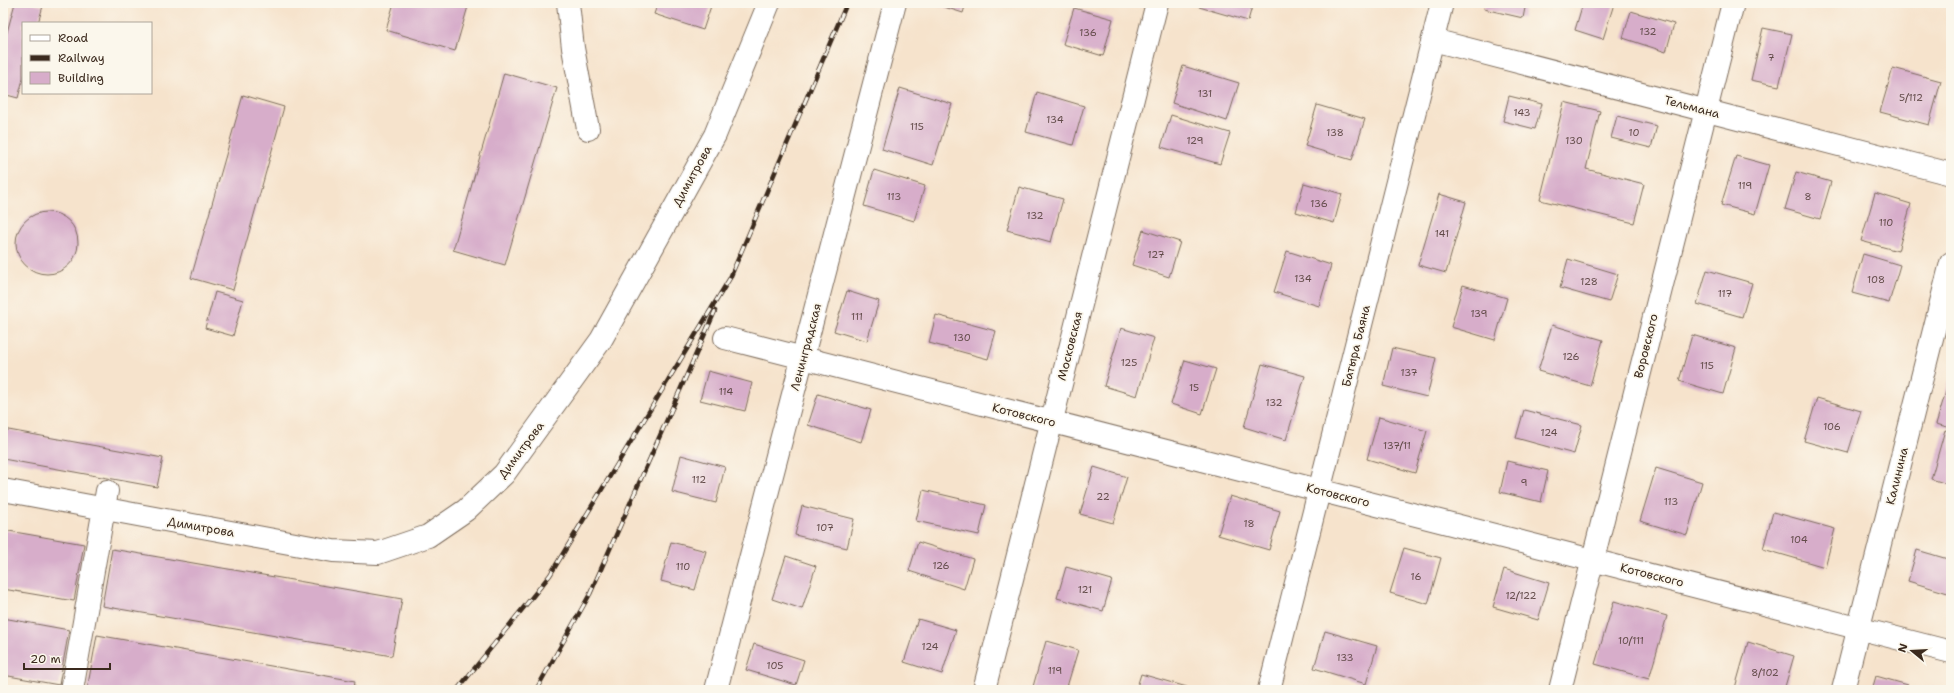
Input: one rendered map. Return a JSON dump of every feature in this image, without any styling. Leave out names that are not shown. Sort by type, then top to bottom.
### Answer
[{"type":"street","points":[[568,3],[573,48],[588,129]]},
{"type":"street","name":"Димитрова","points":[[3,490],[105,500],[333,551],[378,553],[428,536],[466,510],[504,474],[601,340],[715,135],[769,3]]},
{"type":"street","name":"Ленинградская","points":[[716,690],[896,3]]},
{"type":"street","name":"Московская","points":[[984,690],[1157,3]]},
{"type":"street","name":"Батыра Баяна","points":[[1269,690],[1442,3]]},
{"type":"street","name":"Воровского","points":[[1560,690],[1733,3]]},
{"type":"street","name":"Тельмана","points":[[1433,40],[1951,174]]},
{"type":"street","name":"Калинина","points":[[1843,690],[1951,263]]},
{"type":"street","name":"Котовского","points":[[725,338],[1951,652]]},
{"type":"street","points":[[72,690],[105,500]]},
{"type":"building","points":[[15,3],[30,3],[43,6],[38,22],[22,22],[22,83],[18,98],[3,94],[3,47]]},
{"type":"building","points":[[394,3],[469,3],[455,51],[386,30]]},
{"type":"building","points":[[658,3],[712,3],[703,30],[654,14]]},
{"type":"building","points":[[932,3],[966,3],[963,13]]},
{"type":"building","points":[[1200,3],[1253,3],[1248,21],[1199,7]]},
{"type":"building","points":[[1485,3],[1526,3],[1523,18],[1484,9]]},
{"type":"building","points":[[1583,3],[1614,4],[1603,39],[1575,30]]},
{"type":"building","points":[[1074,8],[1113,19],[1103,56],[1063,44]]},
{"type":"building","points":[[1631,11],[1674,24],[1666,52],[1623,38]]},
{"type":"building","points":[[1763,28],[1792,34],[1779,86],[1751,80]]},
{"type":"building","points":[[1183,66],[1239,83],[1227,121],[1172,103]]},
{"type":"building","points":[[1893,68],[1941,81],[1929,125],[1880,112]]},
{"type":"building","points":[[504,73],[557,88],[505,265],[453,250]]},
{"type":"building","points":[[900,88],[952,104],[933,165],[882,149]]},
{"type":"building","points":[[1037,92],[1084,106],[1073,145],[1026,132]]},
{"type":"building","points":[[243,95],[284,107],[233,290],[191,278]]},
{"type":"building","points":[[1509,96],[1542,104],[1535,129],[1503,121]]},
{"type":"building","points":[[1564,102],[1600,111],[1586,169],[1644,184],[1634,223],[1540,200]]},
{"type":"building","points":[[1317,105],[1365,119],[1352,160],[1305,146]]},
{"type":"building","points":[[1171,115],[1230,133],[1220,164],[1161,147]]},
{"type":"building","points":[[1617,116],[1657,126],[1651,148],[1611,138]]},
{"type":"building","points":[[1736,156],[1769,165],[1755,214],[1721,205]]},
{"type":"building","points":[[874,170],[925,186],[914,221],[864,206]]},
{"type":"building","points":[[1796,172],[1831,182],[1820,219],[1785,209]]},
{"type":"building","points":[[1304,183],[1342,194],[1334,223],[1296,212]]},
{"type":"building","points":[[1019,187],[1063,199],[1051,242],[1007,230]]},
{"type":"building","points":[[1875,193],[1911,204],[1898,251],[1861,241]]},
{"type":"building","points":[[1439,194],[1466,202],[1446,273],[1418,265]]},
{"type":"building","points":[[41,212],[53,212],[69,221],[76,231],[78,243],[76,255],[69,265],[53,274],[41,274],[30,269],[21,260],[16,249],[16,237],[21,226],[30,217]]},
{"type":"building","points":[[1143,230],[1180,242],[1169,277],[1132,265]]},
{"type":"building","points":[[1287,251],[1331,265],[1319,306],[1274,292]]},
{"type":"building","points":[[1863,254],[1900,265],[1889,303],[1852,293]]},
{"type":"building","points":[[1568,259],[1618,274],[1609,302],[1560,288]]},
{"type":"building","points":[[1707,270],[1752,283],[1742,317],[1697,304]]},
{"type":"building","points":[[1463,285],[1507,298],[1495,340],[1451,327]]},
{"type":"building","points":[[847,291],[879,301],[867,341],[834,331]]},
{"type":"building","points":[[215,292],[243,300],[233,336],[205,328]]},
{"type":"building","points":[[936,315],[996,331],[988,359],[929,343]]},
{"type":"building","points":[[1552,325],[1603,340],[1590,386],[1538,371]]},
{"type":"building","points":[[1121,328],[1154,338],[1137,396],[1104,386]]},
{"type":"building","points":[[1692,335],[1736,348],[1723,394],[1679,381]]},
{"type":"building","points":[[1392,348],[1436,358],[1427,397],[1383,386]]},
{"type":"building","points":[[1185,360],[1216,369],[1202,414],[1171,404]]},
{"type":"building","points":[[1262,364],[1305,376],[1286,440],[1244,427]]},
{"type":"building","points":[[708,371],[752,383],[745,411],[700,400]]},
{"type":"building","points":[[1951,375],[1951,428],[1936,424]]},
{"type":"building","points":[[818,394],[871,410],[861,442],[808,425]]},
{"type":"building","points":[[1817,398],[1861,411],[1848,453],[1804,441]]},
{"type":"building","points":[[1524,410],[1582,425],[1574,454],[1516,438]]},
{"type":"building","points":[[1379,417],[1427,431],[1415,473],[1367,459]]},
{"type":"building","points":[[3,429],[163,458],[157,487],[3,459]]},
{"type":"building","points":[[1945,430],[1951,432],[1951,485],[1931,479]]},
{"type":"building","points":[[681,455],[725,467],[716,503],[672,492]]},
{"type":"building","points":[[1507,461],[1548,471],[1541,502],[1500,492]]},
{"type":"building","points":[[1094,467],[1127,477],[1113,523],[1080,514]]},
{"type":"building","points":[[1656,468],[1702,482],[1687,535],[1640,521]]},
{"type":"building","points":[[923,490],[986,505],[979,535],[916,521]]},
{"type":"building","points":[[1230,496],[1280,511],[1269,550],[1218,535]]},
{"type":"building","points":[[802,506],[854,519],[847,548],[795,535]]},
{"type":"building","points":[[1773,512],[1835,529],[1825,567],[1763,549]]},
{"type":"building","points":[[3,530],[84,544],[74,601],[3,589]]},
{"type":"building","points":[[671,542],[706,551],[695,590],[661,581]]},
{"type":"building","points":[[918,542],[973,559],[964,589],[909,571]]},
{"type":"building","points":[[1404,548],[1441,558],[1428,604],[1390,593]]},
{"type":"building","points":[[112,549],[402,599],[392,656],[102,606]]},
{"type":"building","points":[[1917,550],[1951,560],[1951,594],[1908,581]]},
{"type":"building","points":[[786,556],[816,566],[802,609],[772,599]]},
{"type":"building","points":[[1066,567],[1112,580],[1103,611],[1057,598]]},
{"type":"building","points":[[1504,569],[1549,583],[1538,620],[1493,607]]},
{"type":"building","points":[[1614,601],[1667,616],[1649,679],[1595,664]]},
{"type":"building","points":[[3,618],[69,630],[59,685],[3,675]]},
{"type":"building","points":[[918,619],[956,630],[942,674],[904,662]]},
{"type":"building","points":[[1325,631],[1377,646],[1366,684],[1314,668]]},
{"type":"building","points":[[97,635],[355,681],[354,690],[87,690]]},
{"type":"building","points":[[1046,641],[1078,650],[1066,690],[1032,690]]},
{"type":"building","points":[[1748,642],[1794,656],[1784,690],[1742,690],[1735,688]]},
{"type":"building","points":[[754,644],[804,660],[796,685],[746,670]]},
{"type":"building","points":[[1141,674],[1187,687],[1186,690],[1136,690]]},
{"type":"building","points":[[1876,676],[1908,685],[1906,690],[1872,690]]},
{"type":"building","points":[[1932,687],[1941,690],[1931,690]]},
{"type":"railway","points":[[457,690],[550,575],[730,278],[847,3]]},
{"type":"railway","points":[[536,690],[590,594],[715,311]]}]
